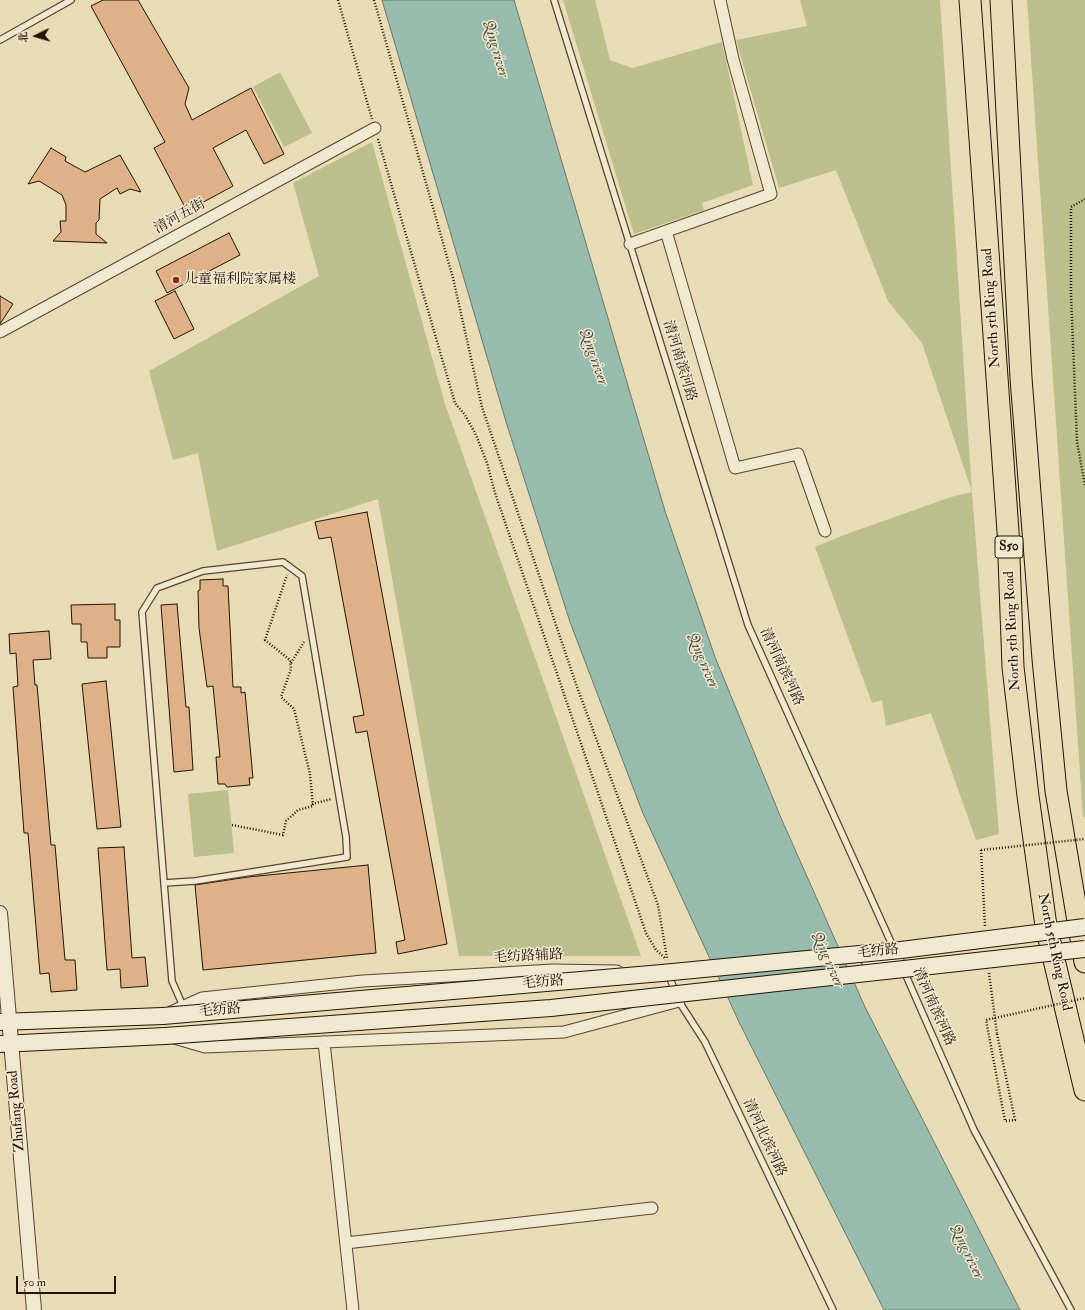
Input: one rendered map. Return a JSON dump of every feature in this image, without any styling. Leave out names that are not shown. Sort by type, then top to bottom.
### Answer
[{"type":"highway","name":"North 5th Ring Road","points":[[970,0],[1008,523],[1013,667],[1028,796],[1046,926],[1085,1090]]},
{"type":"highway","name":"North 5th Ring Road","points":[[1001,0],[1021,378],[1044,659],[1056,791],[1085,962]]},
{"type":"main road","name":"毛纺路","points":[[4,1022],[163,1016],[692,970],[901,950],[1085,927]]},
{"type":"main road","name":"毛纺路","points":[[5,1044],[165,1036],[551,1008],[1085,949]]},
{"type":"street","points":[[630,244],[770,194],[733,59],[720,0]]},
{"type":"street","name":"清河五街","points":[[0,332],[375,128]]},
{"type":"street","points":[[666,232],[735,468],[798,454],[825,531]]},
{"type":"street","name":"Zhufang Road","points":[[0,913],[5,1044],[34,1310]]},
{"type":"street","name":"毛纺路辅路","points":[[163,1016],[202,998],[363,981],[553,970],[614,971],[670,978],[688,978],[898,959]]},
{"type":"street","points":[[165,1036],[205,1047],[564,1032],[678,1001]]},
{"type":"street","points":[[324,1042],[353,1310]]},
{"type":"street","points":[[346,1243],[652,1208]]},
{"type":"lane","points":[[0,40],[71,0]]},
{"type":"lane","name":"清河南滨河路","points":[[554,0],[748,625],[863,876],[974,1130],[1071,1310]]},
{"type":"lane","points":[[164,883],[195,881],[347,857],[346,837],[340,797],[302,576],[283,562],[203,571],[157,588],[142,612],[164,883],[172,981],[183,1006]]},
{"type":"lane","name":"清河北滨河路","points":[[670,978],[678,1001],[705,1042],[833,1310]]},
{"type":"path","points":[[338,0],[455,403],[465,415],[476,434],[487,463],[500,508],[646,933],[656,950],[667,960],[658,905],[577,687],[482,407],[451,270],[374,0]]},
{"type":"path","points":[[1085,199],[1072,208],[1071,295],[1077,442],[1085,485]]},
{"type":"path","points":[[290,567],[265,640],[290,660],[291,669],[281,697],[294,709],[310,774],[312,804]]},
{"type":"path","points":[[290,663],[311,632]]},
{"type":"path","points":[[232,825],[283,834],[286,821],[298,810],[313,806],[312,804],[340,797]]},
{"type":"path","points":[[984,901],[980,850],[1085,839]]},
{"type":"path","points":[[989,971],[997,1034],[1016,1120],[1005,1122],[986,1020],[1085,998]]},
{"type":"green space","points":[[563,0],[595,0],[610,60],[632,68],[722,42],[753,185],[702,203],[704,210],[634,234]]},
{"type":"green space","points":[[800,0],[940,0],[972,492],[922,343],[888,301],[836,170],[779,188],[736,40],[807,26]]},
{"type":"green space","points":[[1027,0],[1085,0],[1085,817],[1083,817]]},
{"type":"green space","points":[[280,72],[312,133],[284,147],[253,87]]},
{"type":"green space","points":[[372,142],[445,404],[641,956],[459,956],[378,499],[217,551],[198,453],[173,460],[149,371],[319,276],[293,183]]},
{"type":"green space","points":[[972,492],[999,834],[976,840],[931,713],[886,726],[882,700],[872,703],[815,547],[844,535],[951,497]]},
{"type":"green space","points":[[228,790],[234,853],[194,857],[188,794]]},
{"type":"water","name":"Qing river","points":[[382,0],[514,0],[665,511],[715,657],[781,818],[865,1007],[1020,1310],[884,1310],[739,1022],[642,811],[570,622],[507,425]]},
{"type":"building","points":[[103,0],[138,0],[189,88],[185,104],[192,120],[251,88],[284,154],[264,164],[246,130],[213,148],[233,186],[187,211],[154,148],[165,142],[91,6]]},
{"type":"building","points":[[51,148],[66,157],[65,161],[85,172],[120,155],[141,192],[130,189],[120,194],[117,188],[100,199],[99,220],[96,223],[96,234],[107,243],[53,241],[61,232],[60,221],[66,221],[66,205],[62,195],[39,181],[28,184]]},
{"type":"building","name":"儿童福利院家属楼","points":[[229,233],[240,255],[167,293],[156,271]]},
{"type":"building","points":[[175,291],[194,329],[174,339],[155,301]]},
{"type":"building","points":[[0,296],[13,304],[0,324]]},
{"type":"building","points":[[367,512],[447,944],[398,954],[396,942],[405,940],[367,731],[356,733],[353,717],[364,715],[331,537],[319,539],[315,522]]},
{"type":"building","points":[[223,579],[223,586],[228,586],[233,687],[241,687],[241,693],[245,692],[253,778],[249,778],[250,785],[227,787],[225,784],[218,784],[216,757],[220,757],[213,686],[207,687],[199,628],[198,591],[200,590],[200,580]]},
{"type":"building","points":[[115,604],[115,620],[120,620],[120,647],[107,647],[107,658],[88,658],[87,642],[81,642],[81,624],[72,624],[71,605]]},
{"type":"building","points":[[177,604],[186,707],[189,707],[193,770],[174,772],[161,605]]},
{"type":"building","points":[[49,631],[51,659],[33,660],[35,685],[37,685],[51,845],[55,845],[65,960],[75,960],[77,990],[51,992],[49,973],[40,974],[28,833],[24,833],[13,687],[18,686],[16,653],[10,654],[9,634]]},
{"type":"building","points":[[106,681],[121,827],[97,829],[82,684]]},
{"type":"building","points":[[124,847],[132,958],[145,957],[148,986],[121,988],[120,969],[107,970],[98,848]]},
{"type":"building","points":[[368,865],[376,953],[203,970],[195,885],[248,877]]},
{"type":"place","name":"儿童福利院家属楼","points":[[176,280]]}]
